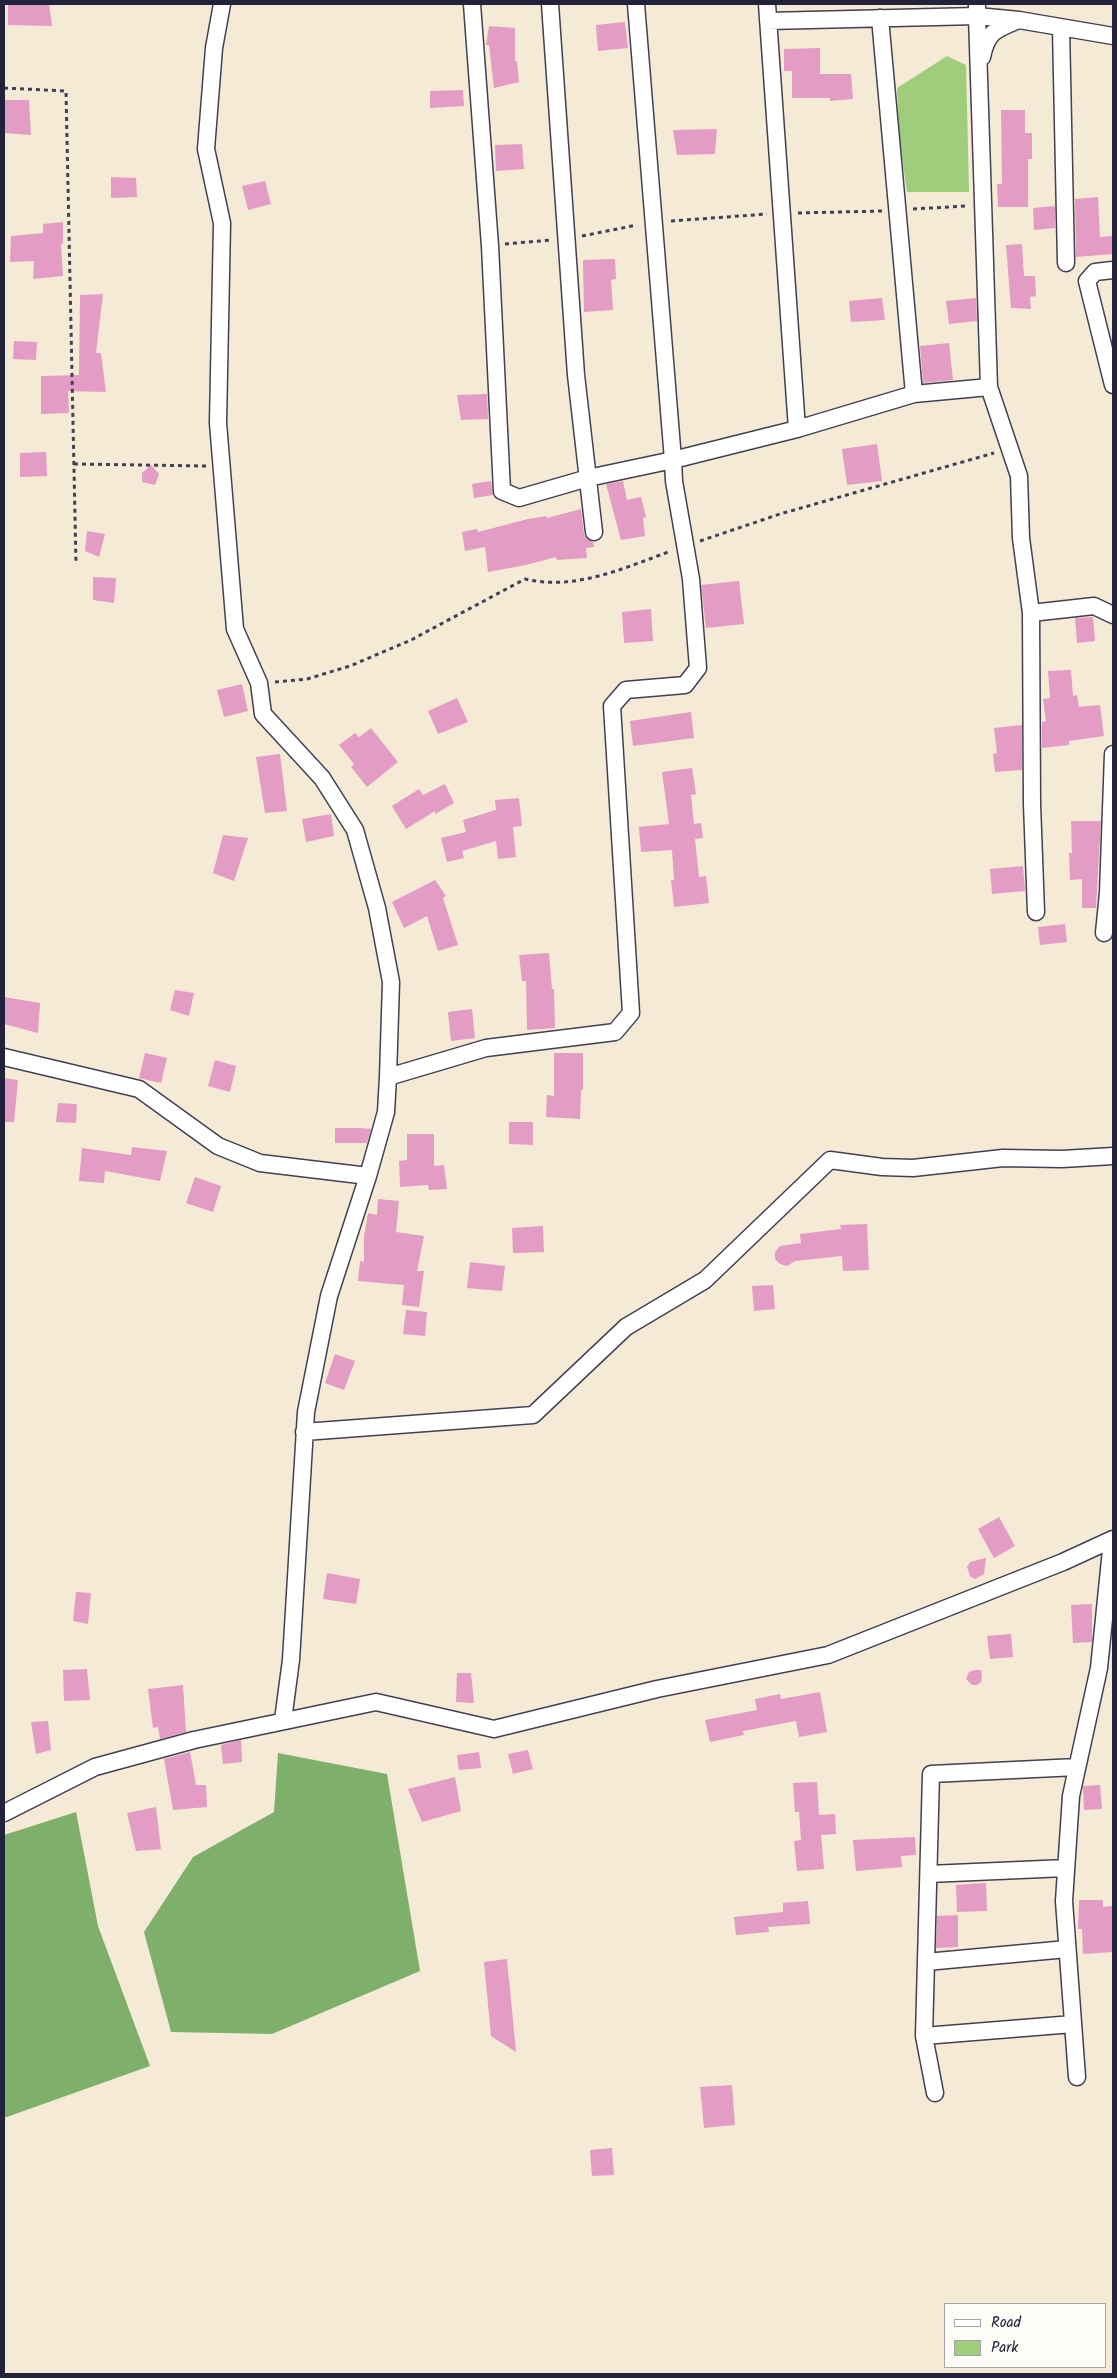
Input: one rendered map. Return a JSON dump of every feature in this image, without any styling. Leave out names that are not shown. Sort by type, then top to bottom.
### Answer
[{"type":"street","points":[[222,4],[214,48],[206,149],[222,223],[218,423],[235,629],[260,683],[263,714],[322,778],[355,830],[377,908],[391,982],[386,1112],[330,1296],[306,1412],[291,1660],[283,1720]]},
{"type":"street","points":[[472,4],[490,246],[502,491],[519,498],[588,478],[673,460],[797,429],[914,394],[989,387]]},
{"type":"street","points":[[550,4],[576,375],[594,532]]},
{"type":"street","points":[[388,1077],[486,1048],[616,1032],[631,1013],[612,706],[626,690],[685,685],[698,668],[691,579],[674,481],[636,4]]},
{"type":"street","points":[[767,4],[780,213],[797,429]]},
{"type":"street","points":[[768,21],[880,18],[977,10],[1018,20],[1113,36]]},
{"type":"street","points":[[977,10],[989,387],[1019,476],[1021,538],[1031,613],[1032,804],[1036,912]]},
{"type":"street","points":[[880,18],[914,394]]},
{"type":"street","points":[[979,76],[987,38],[998,29],[1018,20]]},
{"type":"street","points":[[1062,28],[1066,263]]},
{"type":"street","points":[[1113,270],[1094,272],[1088,281],[1113,385]]},
{"type":"street","points":[[1031,613],[1094,606],[1113,615]]},
{"type":"street","points":[[1104,933],[1108,893],[1113,754]]},
{"type":"street","points":[[4,1057],[139,1089],[218,1146],[260,1162],[368,1176]]},
{"type":"street","points":[[304,1432],[533,1415],[626,1327],[705,1280],[830,1160],[882,1167],[913,1168],[1003,1158],[1062,1159],[1113,1156]]},
{"type":"street","points":[[4,1813],[95,1767],[194,1740],[376,1702],[494,1729],[657,1689],[828,1655],[1063,1562],[1113,1540],[1099,1668],[1071,1796],[1066,1868],[1064,1901],[1077,2077]]},
{"type":"street","points":[[935,2093],[924,2036],[931,1774],[1077,1767]]},
{"type":"street","points":[[929,1874],[1066,1868]]},
{"type":"street","points":[[926,1962],[1067,1949]]},
{"type":"street","points":[[924,2036],[1073,2024]]},
{"type":"path","points":[[4,88],[66,91],[76,564]]},
{"type":"path","points":[[490,246],[567,239],[652,222],[780,213],[897,210],[982,205]]},
{"type":"path","points":[[260,683],[307,680],[350,666],[411,640],[524,579],[540,583],[570,583],[600,576],[780,514],[1009,449]]},
{"type":"path","points":[[74,464],[221,466]]},
{"type":"green space","points":[[947,56],[966,65],[969,192],[907,192],[899,138],[897,88]]},
{"type":"green space","points":[[278,1753],[387,1774],[420,1971],[272,2034],[171,2032],[144,1932],[193,1857],[274,1812]]},
{"type":"green space","points":[[76,1812],[98,1926],[150,2066],[4,2118],[4,1835]]},
{"type":"building","points":[[8,4],[49,4],[52,26],[8,25]]},
{"type":"building","points":[[625,22],[628,48],[598,51],[596,25]]},
{"type":"building","points":[[489,26],[515,28],[515,61],[517,61],[519,82],[494,88],[489,45],[486,45]]},
{"type":"building","points":[[820,48],[820,74],[851,74],[853,99],[830,101],[830,98],[792,98],[792,71],[784,71],[784,49]]},
{"type":"building","points":[[463,90],[464,106],[430,108],[430,91]]},
{"type":"building","points":[[4,100],[29,100],[31,135],[4,133]]},
{"type":"building","points":[[1001,110],[1025,110],[1025,133],[1032,133],[1032,159],[1028,159],[1028,207],[998,207],[997,184],[1002,184]]},
{"type":"building","points":[[717,129],[715,154],[677,155],[673,130]]},
{"type":"building","points":[[522,144],[524,169],[496,171],[495,145]]},
{"type":"building","points":[[111,177],[136,178],[137,197],[111,198]]},
{"type":"building","points":[[265,181],[271,204],[248,210],[242,186]]},
{"type":"building","points":[[1098,197],[1100,237],[1113,236],[1113,254],[1076,257],[1075,199]]},
{"type":"building","points":[[1055,206],[1055,228],[1034,230],[1033,208]]},
{"type":"building","points":[[63,222],[63,244],[61,244],[63,276],[33,279],[34,261],[10,262],[11,236],[43,233],[43,224]]},
{"type":"building","points":[[1022,244],[1024,276],[1035,276],[1036,296],[1030,297],[1031,309],[1011,308],[1006,245]]},
{"type":"building","points":[[615,259],[616,279],[611,280],[613,310],[584,312],[583,260]]},
{"type":"building","points":[[103,294],[96,353],[101,353],[106,392],[68,391],[69,413],[41,414],[41,376],[79,375],[80,295]]},
{"type":"building","points":[[882,298],[885,320],[851,322],[849,301]]},
{"type":"building","points":[[976,298],[977,321],[949,324],[946,301]]},
{"type":"building","points":[[14,341],[37,342],[36,360],[13,359]]},
{"type":"building","points":[[949,343],[953,380],[923,383],[920,346]]},
{"type":"building","points":[[487,394],[488,419],[461,420],[457,395]]},
{"type":"building","points":[[877,444],[882,481],[847,485],[842,449]]},
{"type":"building","points":[[46,452],[47,476],[20,477],[20,453]]},
{"type":"building","points":[[151,465],[159,474],[155,485],[142,482],[142,473]]},
{"type":"building","points":[[491,481],[493,495],[474,498],[472,484]]},
{"type":"building","points":[[623,481],[627,500],[641,497],[646,517],[643,518],[645,536],[621,540],[606,484]]},
{"type":"building","points":[[581,509],[584,534],[586,538],[593,542],[594,547],[586,548],[587,558],[557,560],[556,557],[488,572],[485,547],[465,551],[462,532],[477,529],[478,532],[528,519],[547,516],[547,518]]},
{"type":"building","points":[[87,531],[105,534],[99,557],[85,551]]},
{"type":"building","points":[[93,577],[116,578],[114,603],[93,600]]},
{"type":"building","points":[[739,581],[744,624],[706,628],[701,585]]},
{"type":"building","points":[[651,609],[653,641],[624,643],[622,612]]},
{"type":"building","points":[[1093,617],[1095,641],[1077,643],[1075,618]]},
{"type":"building","points":[[1071,670],[1073,696],[1077,695],[1079,707],[1100,705],[1104,736],[1069,741],[1069,745],[1042,748],[1042,722],[1046,721],[1043,699],[1050,698],[1048,671]]},
{"type":"building","points":[[242,684],[248,711],[224,717],[217,690]]},
{"type":"building","points":[[457,698],[468,722],[438,734],[428,711]]},
{"type":"building","points":[[691,712],[694,738],[633,746],[630,721]]},
{"type":"building","points":[[1022,725],[1022,770],[995,772],[993,754],[997,753],[994,728]]},
{"type":"building","points":[[371,728],[398,762],[367,787],[351,767],[354,764],[339,745],[355,733],[359,737]]},
{"type":"building","points":[[280,754],[287,811],[265,813],[256,757]]},
{"type":"building","points":[[692,768],[696,794],[691,795],[694,824],[701,823],[703,838],[695,839],[699,877],[706,876],[709,903],[674,907],[671,880],[674,880],[672,850],[641,852],[639,827],[669,824],[662,772]]},
{"type":"building","points":[[445,784],[454,803],[435,814],[435,811],[406,829],[392,806],[419,789],[423,795]]},
{"type":"building","points":[[519,798],[522,826],[513,827],[516,857],[498,859],[496,841],[462,851],[464,858],[447,862],[441,838],[466,832],[463,820],[496,810],[495,800]]},
{"type":"building","points":[[331,814],[334,836],[306,842],[302,819]]},
{"type":"building","points":[[1071,821],[1101,821],[1096,908],[1082,908],[1082,879],[1070,880],[1069,853],[1072,853]]},
{"type":"building","points":[[223,835],[248,838],[234,881],[213,873]]},
{"type":"building","points":[[1023,866],[1025,891],[992,894],[990,869]]},
{"type":"building","points":[[435,880],[446,896],[443,898],[458,945],[438,951],[427,916],[404,928],[392,902]]},
{"type":"building","points":[[1065,924],[1067,942],[1040,945],[1038,927]]},
{"type":"building","points":[[549,953],[552,989],[554,989],[555,1028],[527,1030],[526,981],[522,981],[519,955]]},
{"type":"building","points":[[175,990],[194,993],[189,1016],[170,1010]]},
{"type":"building","points":[[4,997],[40,1003],[38,1033],[4,1024]]},
{"type":"building","points":[[472,1009],[475,1038],[451,1041],[448,1012]]},
{"type":"building","points":[[145,1053],[167,1058],[161,1083],[139,1078]]},
{"type":"building","points":[[554,1053],[583,1053],[583,1090],[581,1090],[580,1119],[546,1117],[547,1095],[554,1096]]},
{"type":"building","points":[[215,1060],[236,1066],[230,1092],[208,1086]]},
{"type":"building","points":[[4,1078],[18,1080],[14,1122],[4,1122]]},
{"type":"building","points":[[58,1103],[77,1104],[76,1123],[56,1122]]},
{"type":"building","points":[[509,1122],[533,1122],[533,1145],[509,1144]]},
{"type":"building","points":[[335,1128],[371,1129],[367,1143],[335,1143]]},
{"type":"building","points":[[407,1134],[434,1134],[434,1166],[444,1165],[447,1189],[429,1190],[428,1185],[400,1187],[399,1161],[407,1160]]},
{"type":"building","points":[[132,1147],[167,1151],[160,1181],[105,1171],[104,1183],[79,1181],[82,1148],[131,1155]]},
{"type":"building","points":[[195,1177],[221,1186],[213,1212],[186,1203]]},
{"type":"building","points":[[378,1199],[399,1201],[396,1232],[424,1236],[417,1271],[424,1271],[419,1307],[402,1305],[404,1285],[358,1281],[360,1261],[364,1262],[364,1237],[368,1213],[377,1215]]},
{"type":"building","points":[[867,1224],[869,1270],[843,1271],[842,1256],[795,1261],[787,1266],[780,1264],[775,1259],[775,1252],[780,1246],[801,1243],[800,1234],[841,1229],[840,1225]]},
{"type":"building","points":[[543,1226],[544,1252],[513,1253],[512,1228]]},
{"type":"building","points":[[470,1262],[505,1266],[502,1291],[467,1288]]},
{"type":"building","points":[[773,1285],[775,1309],[754,1311],[752,1286]]},
{"type":"building","points":[[406,1310],[427,1312],[425,1336],[403,1334]]},
{"type":"building","points":[[335,1354],[355,1361],[344,1390],[325,1383]]},
{"type":"building","points":[[999,1517],[1015,1546],[994,1558],[978,1529]]},
{"type":"building","points":[[986,1558],[984,1574],[975,1579],[970,1576],[967,1567],[970,1562]]},
{"type":"building","points":[[327,1573],[360,1579],[356,1604],[323,1599]]},
{"type":"building","points":[[76,1592],[91,1593],[88,1624],[73,1621]]},
{"type":"building","points":[[1092,1604],[1092,1642],[1073,1643],[1071,1605]]},
{"type":"building","points":[[1011,1634],[1013,1657],[990,1659],[987,1636]]},
{"type":"building","points":[[87,1669],[90,1700],[64,1701],[63,1670]]},
{"type":"building","points":[[981,1670],[981,1682],[977,1685],[972,1685],[966,1679],[969,1672]]},
{"type":"building","points":[[457,1673],[471,1673],[474,1703],[456,1702]]},
{"type":"building","points":[[183,1685],[186,1732],[160,1739],[158,1727],[153,1728],[148,1689]]},
{"type":"building","points":[[820,1692],[827,1732],[799,1737],[796,1721],[743,1731],[744,1735],[710,1742],[705,1720],[757,1710],[755,1699],[780,1694],[781,1699]]},
{"type":"building","points":[[48,1721],[51,1750],[36,1754],[31,1722]]},
{"type":"building","points":[[241,1740],[242,1762],[223,1764],[221,1745]]},
{"type":"building","points":[[528,1750],[533,1769],[513,1774],[508,1754]]},
{"type":"building","points":[[190,1752],[196,1785],[206,1785],[207,1807],[173,1810],[164,1759]]},
{"type":"building","points":[[479,1752],[481,1768],[459,1770],[457,1755]]},
{"type":"building","points":[[455,1777],[461,1811],[422,1822],[408,1789]]},
{"type":"building","points":[[817,1782],[819,1815],[835,1814],[836,1834],[821,1835],[824,1869],[797,1871],[794,1841],[801,1840],[799,1812],[795,1812],[793,1783]]},
{"type":"building","points":[[1100,1785],[1102,1809],[1084,1810],[1083,1786]]},
{"type":"building","points":[[156,1807],[161,1849],[136,1851],[127,1813]]},
{"type":"building","points":[[915,1837],[916,1855],[901,1856],[902,1867],[856,1871],[853,1840]]},
{"type":"building","points":[[986,1883],[987,1911],[957,1912],[956,1885]]},
{"type":"building","points":[[1079,1900],[1103,1900],[1103,1907],[1113,1906],[1113,1952],[1083,1954],[1082,1929],[1078,1929]]},
{"type":"building","points":[[808,1901],[810,1924],[768,1927],[769,1932],[736,1935],[734,1917],[783,1912],[783,1903]]},
{"type":"building","points":[[958,1915],[958,1947],[936,1948],[937,1916]]},
{"type":"building","points":[[507,1959],[516,2052],[491,2036],[484,1962]]},
{"type":"building","points":[[732,2085],[735,2125],[704,2128],[700,2087]]},
{"type":"building","points":[[612,2148],[614,2175],[592,2176],[590,2150]]}]
